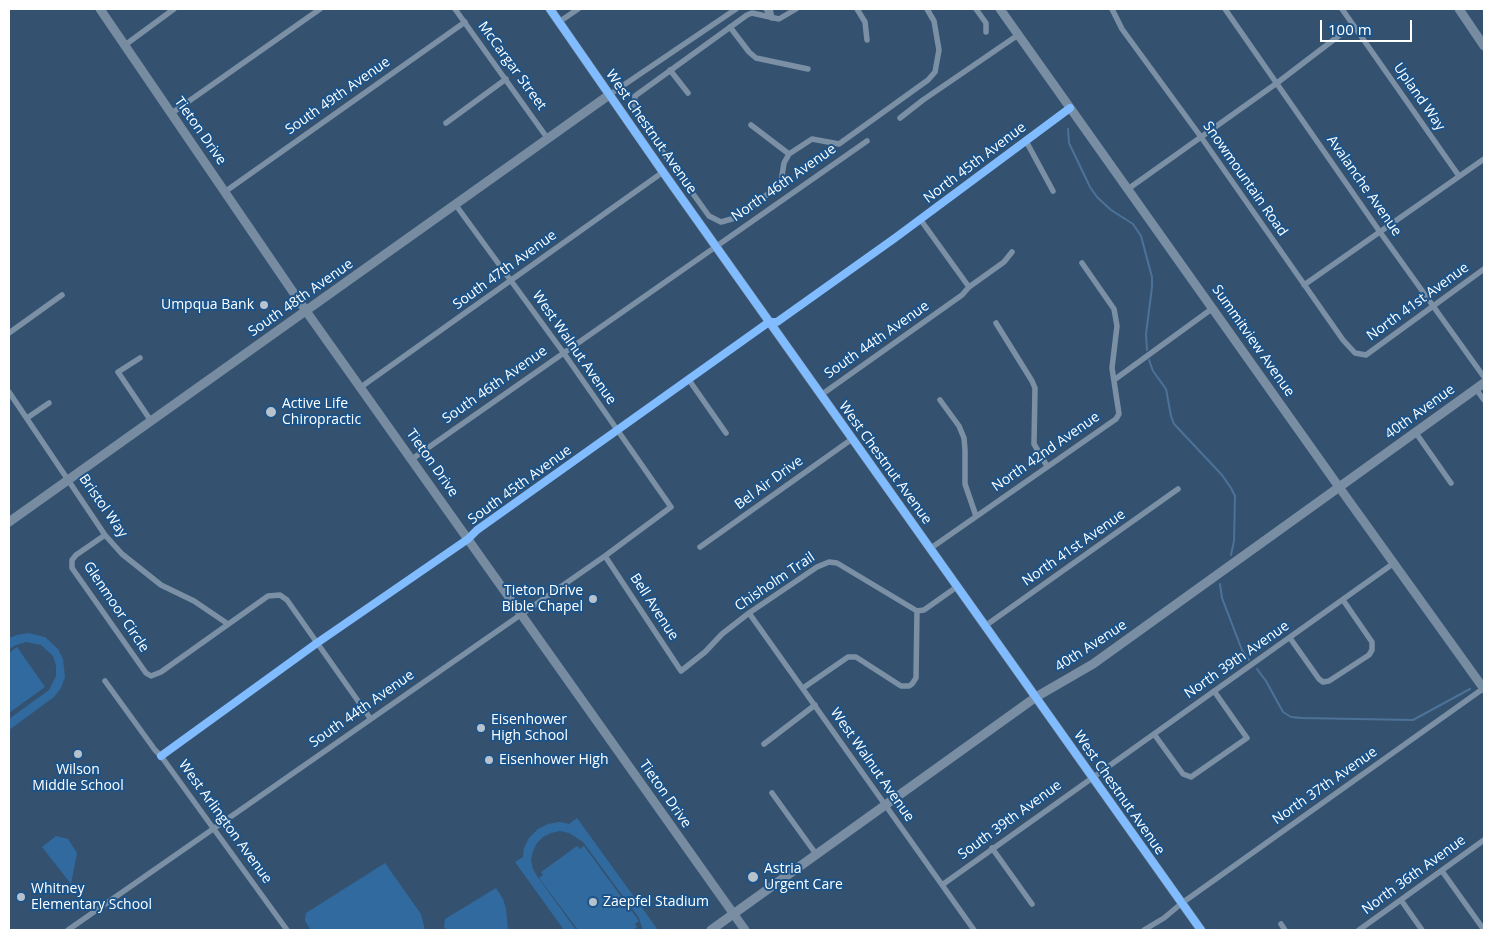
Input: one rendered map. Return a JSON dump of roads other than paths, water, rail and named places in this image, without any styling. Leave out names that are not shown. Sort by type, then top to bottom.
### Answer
[{"type":"main road","name":"Summitview Avenue","points":[[1000,9],[1339,487]]},
{"type":"main road","name":"40th Avenue","points":[[711,930],[1036,697],[1093,664],[1484,384]]},
{"type":"street","name":"Tieton Drive","points":[[100,9],[226,191],[306,311],[745,930]]},
{"type":"street","points":[[125,45],[174,9]]},
{"type":"street","points":[[172,114],[320,9]]},
{"type":"street","name":"McCargar Street","points":[[455,9],[548,139]]},
{"type":"street","name":"West Chestnut Avenue","points":[[550,9],[769,322],[1201,930]]},
{"type":"street","points":[[560,22],[578,9]]},
{"type":"street","points":[[609,95],[736,9]]},
{"type":"street","points":[[766,9],[772,18]]},
{"type":"street","points":[[770,9],[772,18]]},
{"type":"street","points":[[796,9],[784,17],[772,18],[750,14],[635,96],[634,108],[637,116],[709,216],[721,222],[735,218],[775,189],[781,182],[784,163],[789,154],[812,139],[839,144],[928,80],[935,72],[939,50],[934,21],[927,9]]},
{"type":"street","points":[[857,9],[865,22],[867,40]]},
{"type":"street","points":[[976,9],[986,23],[986,32]]},
{"type":"street","name":"Snowmountain Road","points":[[1112,9],[1122,29],[1201,137],[1348,347],[1355,353],[1366,355]]},
{"type":"street","name":"Avalanche Avenue","points":[[1225,9],[1380,232],[1484,377]]},
{"type":"street","name":"Upland Way","points":[[1342,9],[1459,176]]},
{"type":"street","points":[[1459,9],[1484,46]]},
{"type":"street","name":"South 49th Avenue","points":[[226,191],[465,22]]},
{"type":"street","points":[[1128,189],[1276,83],[1353,25]]},
{"type":"street","points":[[730,28],[756,58],[808,70]]},
{"type":"street","points":[[900,118],[1018,35]]},
{"type":"street","points":[[670,70],[688,93]]},
{"type":"street","points":[[446,123],[506,79]]},
{"type":"street","name":"South 48th Avenue","points":[[9,522],[609,95]]},
{"type":"street","points":[[905,98],[912,109]]},
{"type":"street","name":"North 45th Avenue","points":[[895,238],[1070,108]]},
{"type":"street","points":[[751,125],[789,154]]},
{"type":"street","name":"North 45th Avenue","points":[[1026,140],[1052,191]]},
{"type":"street","name":"North 46th Avenue","points":[[716,246],[867,141]]},
{"type":"street","points":[[1304,285],[1484,159]]},
{"type":"street","name":"South 47th Avenue","points":[[361,387],[663,172]]},
{"type":"street","name":"West Walnut Avenue","points":[[455,204],[564,352],[671,507]]},
{"type":"street","points":[[920,220],[969,287]]},
{"type":"street","name":"South 45th Avenue","points":[[162,756],[317,643],[468,539],[769,322],[777,322],[895,238]]},
{"type":"street","name":"South 46th Avenue","points":[[412,459],[716,246]]},
{"type":"street","name":"South 44th Avenue","points":[[821,395],[962,295],[969,287],[1004,262],[1012,252]]},
{"type":"street","points":[[1082,263],[1114,309],[1117,326],[1112,368],[1114,380],[1213,308]]},
{"type":"street","name":"North 41st Avenue","points":[[1366,355],[1484,270]]},
{"type":"street","points":[[9,333],[62,295]]},
{"type":"street","points":[[996,323],[1035,388],[1034,444],[1047,466]]},
{"type":"street","points":[[140,358],[118,372],[151,421]]},
{"type":"street","points":[[689,380],[726,433]]},
{"type":"street","name":"North 42nd Avenue","points":[[931,548],[1116,419],[1119,414],[1114,380]]},
{"type":"street","points":[[1476,389],[1484,400]]},
{"type":"street","name":"Bristol Way","points":[[9,392],[105,534],[122,554],[161,585],[194,601],[228,624]]},
{"type":"street","points":[[940,400],[959,426],[964,438],[966,450],[965,484],[976,516]]},
{"type":"street","points":[[27,418],[49,403]]},
{"type":"street","points":[[1416,433],[1451,483]]},
{"type":"street","name":"Bel Air Drive","points":[[700,547],[852,438]]},
{"type":"street","name":"Summitview Avenue","points":[[1339,487],[1484,689]]},
{"type":"street","name":"North 41st Avenue","points":[[985,626],[1178,490]]},
{"type":"street","name":"South 44th Avenue","points":[[68,930],[605,556],[671,507]]},
{"type":"street","name":"Glenmoor Circle","points":[[105,534],[76,555],[72,560],[72,568],[142,668],[151,676],[161,672],[228,624]]},
{"type":"street","name":"Bell Avenue","points":[[605,556],[681,671]]},
{"type":"street","name":"Chisholm Trail","points":[[681,671],[705,652],[722,634],[749,613],[818,567],[829,562],[837,563],[917,611]]},
{"type":"street","name":"North 39th Avenue","points":[[1093,777],[1394,563]]},
{"type":"street","points":[[803,688],[848,657],[856,658],[901,686],[909,686],[916,678],[917,611],[924,610],[958,586]]},
{"type":"street","points":[[228,624],[268,596],[280,595],[287,600],[370,718]]},
{"type":"street","points":[[1290,638],[1323,682],[1329,681],[1369,655],[1372,650],[1372,642],[1343,600]]},
{"type":"street","name":"West Walnut Avenue","points":[[749,613],[974,930]]},
{"type":"street","name":"West Arlington Avenue","points":[[105,681],[155,750],[162,756],[287,930]]},
{"type":"street","name":"North 37th Avenue","points":[[1144,930],[1164,918],[1182,903],[1484,689]]},
{"type":"street","points":[[1154,734],[1183,774],[1191,777],[1247,738],[1214,691]]},
{"type":"street","points":[[764,744],[815,706]]},
{"type":"street","name":"South 39th Avenue","points":[[942,885],[1093,777]]},
{"type":"street","points":[[772,793],[816,854]]},
{"type":"street","name":"North 36th Avenue","points":[[1359,930],[1484,840]]},
{"type":"street","points":[[992,848],[1032,904]]},
{"type":"street","points":[[1442,871],[1484,930]]},
{"type":"street","points":[[1401,900],[1422,930]]},
{"type":"street","points":[[1281,924],[1286,930]]},
{"type":"waterway","points":[[1068,129],[1069,143],[1090,187],[1097,197],[1111,210],[1133,224],[1141,236],[1152,277],[1146,334],[1147,350]]},
{"type":"waterway","points":[[1149,360],[1153,371],[1166,389],[1174,424],[1222,475],[1235,496],[1234,541],[1231,555]]},
{"type":"waterway","points":[[1220,584],[1222,598],[1242,650],[1249,660]]},
{"type":"waterway","points":[[1257,669],[1283,712],[1291,717],[1413,720],[1470,689]]},
{"type":"place","name":"Umpqua Bank","points":[[264,305]]},
{"type":"place","name":"Active Life Chiropractic","points":[[271,412]]},
{"type":"place","name":"Tieton Drive Bible Chapel","points":[[593,599]]},
{"type":"place","name":"Eisenhower High School","points":[[481,728]]},
{"type":"place","name":"Wilson Middle School","points":[[78,754]]},
{"type":"place","name":"Eisenhower High","points":[[489,760]]},
{"type":"place","name":"Astria Urgent Care","points":[[753,877]]},
{"type":"place","name":"Whitney Elementary School","points":[[21,897]]},
{"type":"place","name":"Zaepfel Stadium","points":[[593,902]]}]
